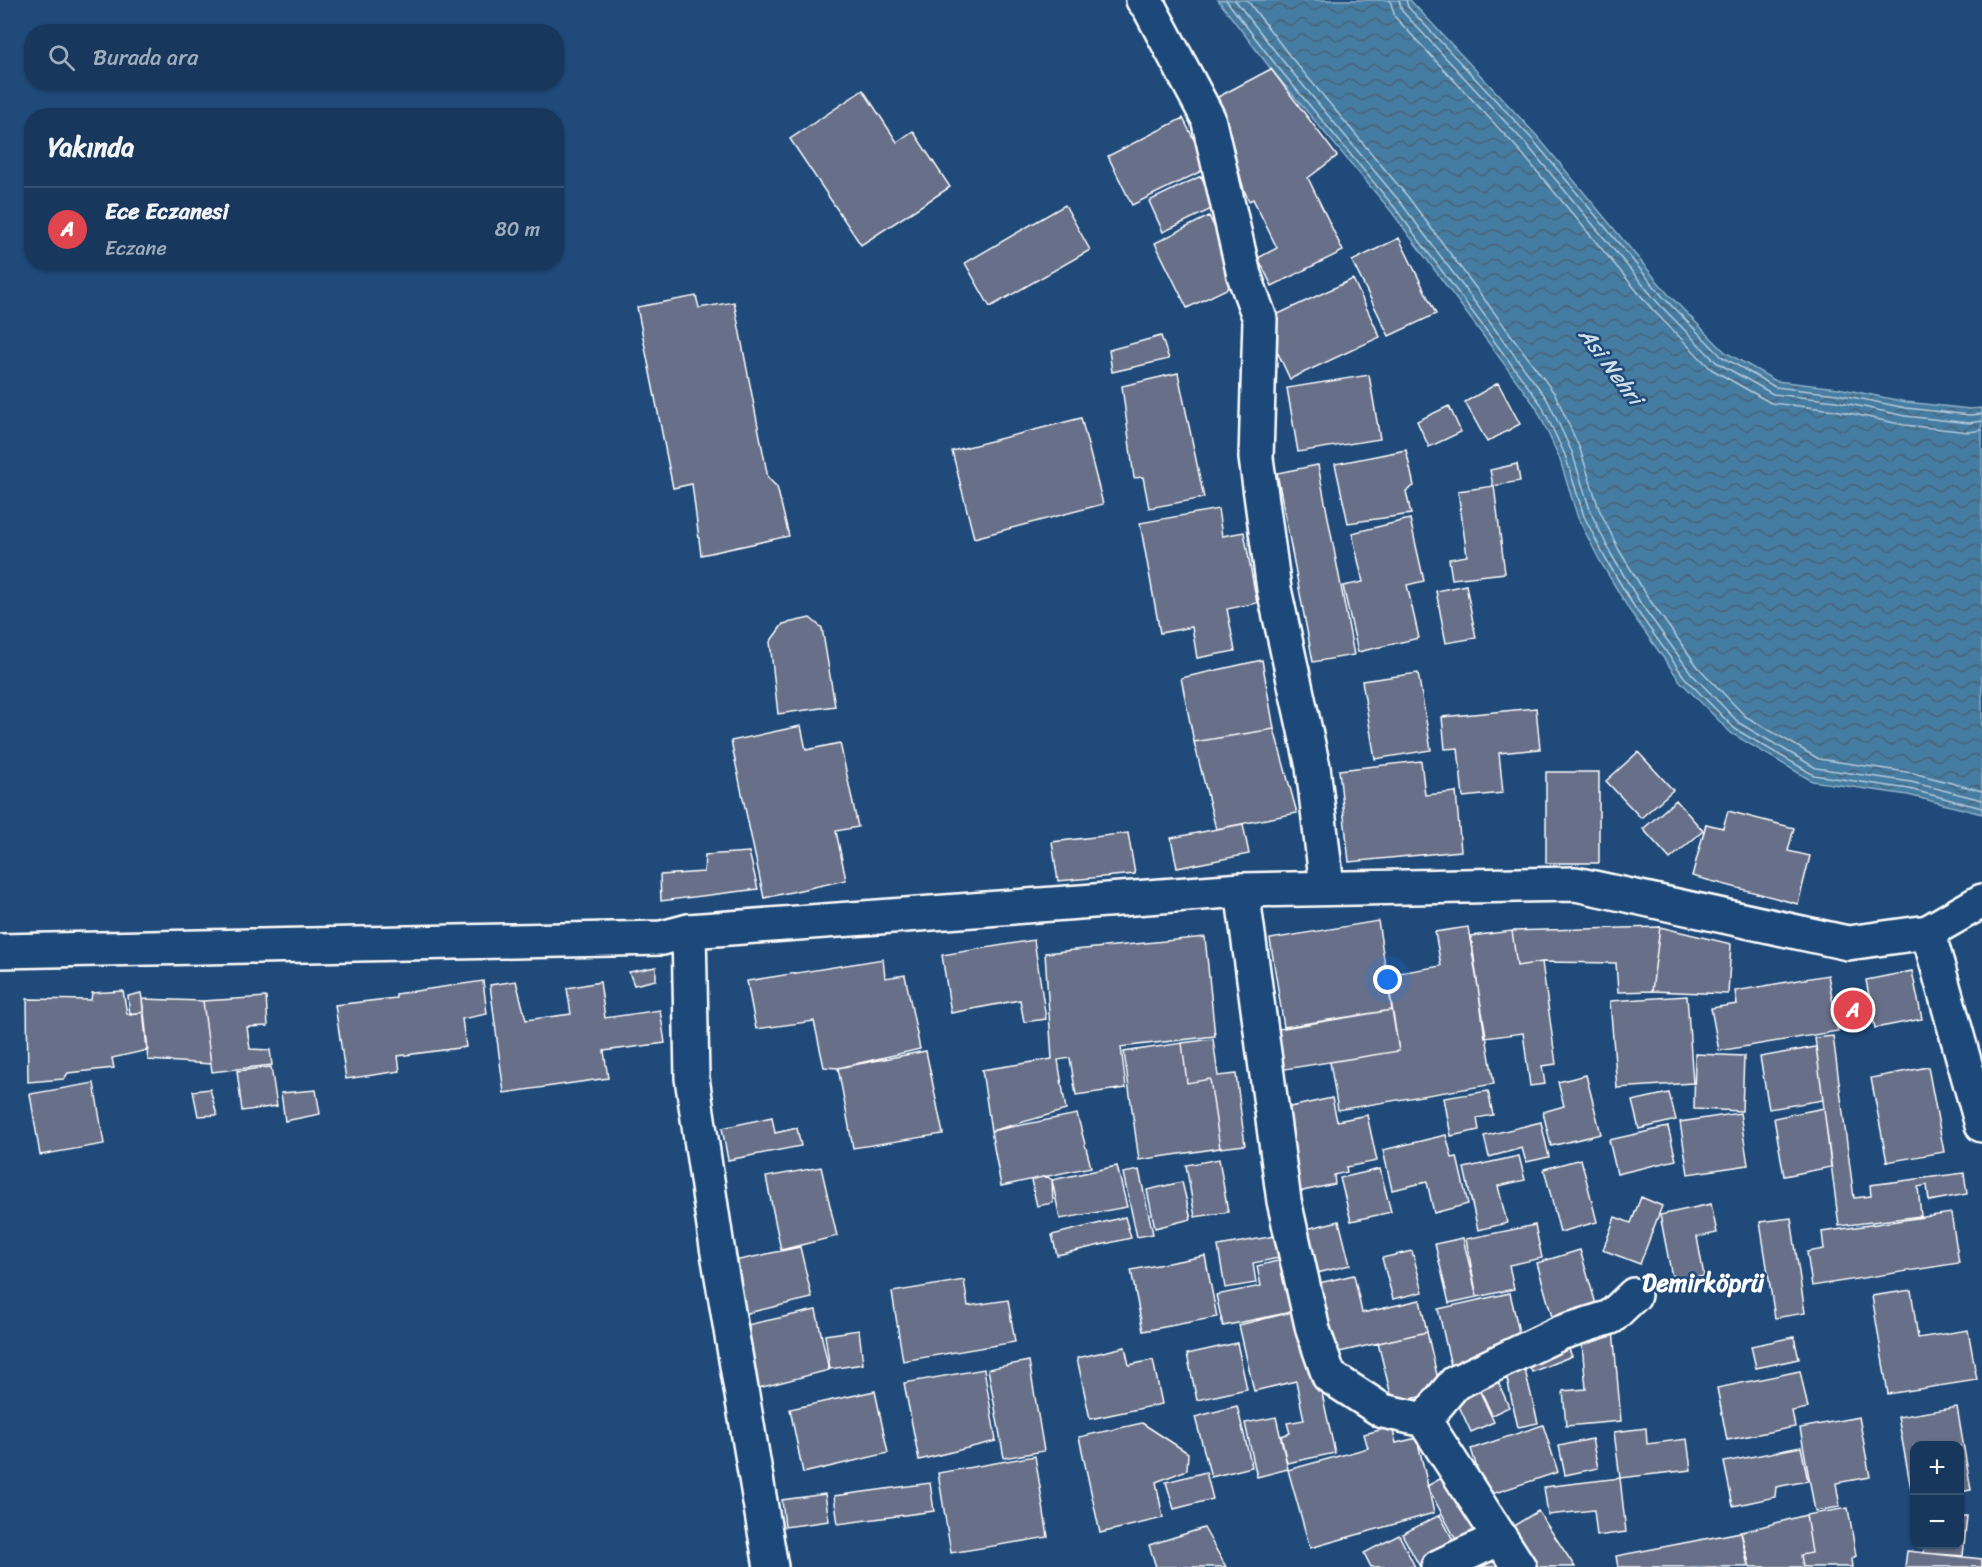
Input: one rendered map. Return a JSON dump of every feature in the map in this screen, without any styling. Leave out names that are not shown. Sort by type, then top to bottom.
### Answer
[{"type":"street","points":[[1143,0],[1149,7],[1209,118],[1244,275],[1260,319],[1256,458],[1274,589],[1313,766],[1327,887]]},
{"type":"street","points":[[0,951],[662,938],[689,931],[1242,890],[1576,884],[1848,943],[1928,932],[1982,901]]},
{"type":"street","points":[[1242,890],[1284,1201],[1313,1330],[1329,1376],[1383,1411],[1424,1420],[1519,1567]]},
{"type":"street","points":[[689,931],[692,1078],[718,1258],[771,1567]]},
{"type":"street","points":[[1928,932],[1982,1125]]},
{"type":"street","points":[[1424,1420],[1455,1383],[1560,1333],[1611,1317],[1634,1295]]},
{"type":"street","points":[[1438,1567],[1500,1538]]},
{"type":"water","name":"Asi Nehri","points":[[1218,0],[1410,0],[1537,136],[1668,294],[1725,352],[1776,381],[1838,388],[1906,402],[1970,409],[1982,408],[1982,814],[1908,795],[1812,781],[1731,733],[1680,681],[1630,611],[1600,561],[1578,518],[1559,457],[1536,407],[1391,211],[1271,69]]},
{"type":"building","points":[[1271,69],[1337,156],[1308,178],[1343,251],[1272,286],[1258,258],[1277,248],[1253,199],[1249,201],[1244,190],[1218,97]]},
{"type":"building","points":[[863,90],[897,142],[913,131],[950,187],[861,245],[790,139]]},
{"type":"building","points":[[1183,118],[1208,168],[1132,205],[1108,156]]},
{"type":"building","points":[[1201,176],[1216,207],[1163,232],[1149,201]]},
{"type":"building","points":[[1065,205],[1090,250],[990,307],[965,263]]},
{"type":"building","points":[[1209,216],[1241,282],[1187,308],[1155,243]]},
{"type":"building","points":[[1399,238],[1436,314],[1389,336],[1352,261]]},
{"type":"building","points":[[1353,279],[1380,337],[1290,379],[1263,321]]},
{"type":"building","points":[[696,296],[699,308],[734,302],[768,478],[777,487],[789,536],[701,555],[692,484],[673,488],[637,307]]},
{"type":"building","points":[[1161,336],[1169,359],[1112,372],[1109,350]]},
{"type":"building","points":[[1178,373],[1204,498],[1149,508],[1143,477],[1134,478],[1122,386]]},
{"type":"building","points":[[1369,375],[1380,439],[1298,452],[1287,388]]},
{"type":"building","points":[[1498,383],[1520,424],[1487,442],[1465,402]]},
{"type":"building","points":[[1449,406],[1461,432],[1429,447],[1417,421]]},
{"type":"building","points":[[1081,418],[1103,504],[974,538],[952,451]]},
{"type":"building","points":[[1406,450],[1414,486],[1406,491],[1411,514],[1348,523],[1335,464]]},
{"type":"building","points":[[1517,464],[1520,481],[1493,486],[1490,470]]},
{"type":"building","points":[[1318,465],[1354,655],[1313,662],[1277,473]]},
{"type":"building","points":[[1494,486],[1505,573],[1452,579],[1449,559],[1467,556],[1458,491]]},
{"type":"building","points":[[1218,509],[1222,536],[1244,532],[1257,603],[1227,609],[1235,651],[1197,658],[1192,627],[1160,633],[1140,523]]},
{"type":"building","points":[[1410,519],[1424,581],[1407,585],[1419,638],[1358,652],[1343,586],[1363,582],[1352,533]]},
{"type":"building","points":[[1466,585],[1476,638],[1446,643],[1436,591]]},
{"type":"building","points":[[810,618],[822,628],[835,706],[778,714],[770,642],[783,624]]},
{"type":"building","points":[[1262,660],[1274,729],[1194,742],[1181,678]]},
{"type":"building","points":[[1418,673],[1431,750],[1375,759],[1362,681]]},
{"type":"building","points":[[1536,708],[1540,749],[1499,753],[1503,793],[1463,797],[1458,748],[1445,749],[1442,717]]},
{"type":"building","points":[[801,726],[806,750],[840,743],[858,827],[836,831],[846,880],[764,898],[731,741]]},
{"type":"building","points":[[1274,729],[1297,813],[1216,829],[1194,742]]},
{"type":"building","points":[[1638,752],[1673,790],[1641,818],[1606,781]]},
{"type":"building","points":[[1421,761],[1425,795],[1456,792],[1461,851],[1349,862],[1339,770]]},
{"type":"building","points":[[1546,772],[1599,772],[1599,863],[1546,863]]},
{"type":"building","points":[[1676,800],[1703,831],[1670,859],[1643,829]]},
{"type":"building","points":[[1728,811],[1794,828],[1788,851],[1810,856],[1798,904],[1692,876],[1706,824],[1723,828]]},
{"type":"building","points":[[1243,824],[1249,854],[1177,868],[1171,838]]},
{"type":"building","points":[[1128,833],[1135,874],[1058,881],[1052,842]]},
{"type":"building","points":[[749,852],[758,889],[661,901],[660,875],[704,872],[705,855]]},
{"type":"building","points":[[1378,921],[1392,1010],[1284,1027],[1270,939]]},
{"type":"building","points":[[1468,927],[1494,1084],[1338,1110],[1330,1062],[1399,1051],[1387,975],[1441,966],[1435,932]]},
{"type":"building","points":[[1660,927],[1731,944],[1728,994],[1652,991]]},
{"type":"building","points":[[1660,927],[1652,991],[1618,992],[1616,963],[1542,962],[1517,966],[1512,931]]},
{"type":"building","points":[[1512,931],[1517,966],[1542,962],[1556,1064],[1542,1066],[1545,1084],[1530,1086],[1523,1033],[1485,1038],[1471,936]]},
{"type":"building","points":[[1205,937],[1215,1036],[1121,1047],[1126,1088],[1076,1095],[1070,1058],[1058,1060],[1066,1110],[991,1131],[982,1070],[1052,1059],[1045,953]]},
{"type":"building","points":[[1034,940],[1046,1019],[1024,1022],[1020,1000],[951,1013],[942,955]]},
{"type":"building","points":[[883,959],[885,978],[905,975],[920,1049],[838,1068],[824,1067],[814,1021],[756,1029],[747,981]]},
{"type":"building","points":[[656,967],[656,980],[634,985],[629,972]]},
{"type":"building","points":[[1912,971],[1922,1019],[1875,1028],[1866,980]]},
{"type":"building","points":[[1828,975],[1838,1031],[1719,1051],[1711,1008],[1737,1004],[1735,991]]},
{"type":"building","points":[[483,981],[487,1014],[462,1019],[466,1047],[398,1056],[400,1071],[346,1079],[335,1005],[396,998],[396,994]]},
{"type":"building","points":[[516,981],[526,1020],[571,1014],[567,988],[600,982],[605,1018],[660,1010],[665,1043],[604,1051],[608,1078],[504,1093],[490,985]]},
{"type":"building","points":[[123,991],[127,1014],[144,1012],[148,1050],[112,1058],[114,1068],[68,1073],[64,1079],[28,1082],[27,999],[91,1000],[92,993]]},
{"type":"building","points":[[141,993],[144,1012],[130,1015],[128,996]]},
{"type":"building","points":[[1687,996],[1693,1083],[1617,1088],[1610,1001]]},
{"type":"building","points":[[266,997],[268,1026],[247,1027],[250,1049],[270,1050],[272,1065],[212,1072],[203,1001]]},
{"type":"building","points":[[142,999],[203,1001],[211,1064],[148,1060]]},
{"type":"building","points":[[1392,1010],[1399,1051],[1279,1070],[1272,1030]]},
{"type":"building","points":[[1833,1036],[1854,1198],[1871,1196],[1870,1185],[1964,1173],[1967,1194],[1929,1201],[1927,1185],[1918,1187],[1921,1216],[1839,1226],[1815,1038]]},
{"type":"building","points":[[1213,1039],[1218,1076],[1236,1074],[1245,1145],[1220,1148],[1210,1079],[1187,1083],[1182,1043]]},
{"type":"building","points":[[1182,1043],[1187,1083],[1210,1079],[1220,1148],[1139,1160],[1124,1052]]},
{"type":"building","points":[[1816,1047],[1823,1100],[1769,1109],[1760,1057]]},
{"type":"building","points":[[926,1051],[943,1134],[853,1148],[838,1068]]},
{"type":"building","points":[[1695,1054],[1744,1056],[1742,1111],[1694,1109]]},
{"type":"building","points":[[271,1067],[277,1106],[242,1111],[237,1071]]},
{"type":"building","points":[[1928,1067],[1944,1152],[1887,1162],[1871,1078]]},
{"type":"building","points":[[1586,1075],[1601,1134],[1551,1146],[1543,1112],[1564,1106],[1558,1082]]},
{"type":"building","points":[[94,1083],[104,1144],[40,1155],[30,1094]]},
{"type":"building","points":[[210,1089],[217,1115],[198,1116],[193,1091]]},
{"type":"building","points":[[316,1090],[320,1114],[285,1121],[281,1093]]},
{"type":"building","points":[[1488,1091],[1493,1115],[1477,1118],[1479,1130],[1451,1136],[1444,1098]]},
{"type":"building","points":[[1669,1093],[1676,1120],[1639,1129],[1632,1101]]},
{"type":"building","points":[[1332,1098],[1337,1121],[1367,1115],[1377,1161],[1346,1167],[1347,1172],[1334,1175],[1335,1184],[1298,1192],[1281,1109]]},
{"type":"building","points":[[1824,1108],[1831,1167],[1784,1176],[1774,1118]]},
{"type":"building","points":[[1740,1113],[1748,1165],[1688,1174],[1680,1122]]},
{"type":"building","points":[[1077,1114],[1091,1167],[1001,1186],[991,1131]]},
{"type":"building","points":[[772,1117],[775,1133],[797,1128],[801,1146],[728,1160],[722,1128]]},
{"type":"building","points":[[1541,1122],[1549,1157],[1526,1162],[1522,1148],[1489,1157],[1484,1136]]},
{"type":"building","points":[[1668,1127],[1676,1160],[1617,1174],[1609,1140]]},
{"type":"building","points":[[1446,1135],[1452,1158],[1457,1157],[1468,1204],[1434,1213],[1427,1182],[1392,1190],[1383,1150]]},
{"type":"building","points":[[1519,1156],[1525,1180],[1498,1186],[1507,1223],[1478,1230],[1464,1168]]},
{"type":"building","points":[[1219,1159],[1228,1212],[1195,1217],[1186,1165]]},
{"type":"building","points":[[1581,1159],[1597,1222],[1560,1232],[1544,1169]]},
{"type":"building","points":[[1117,1166],[1127,1207],[1060,1219],[1052,1180]]},
{"type":"building","points":[[821,1167],[837,1236],[781,1250],[766,1177]]},
{"type":"building","points":[[1380,1169],[1391,1212],[1351,1221],[1340,1178]]},
{"type":"building","points":[[1139,1170],[1153,1234],[1137,1237],[1123,1173]]},
{"type":"building","points":[[1046,1176],[1052,1180],[1053,1203],[1037,1206],[1031,1180]]},
{"type":"building","points":[[1182,1182],[1191,1219],[1155,1228],[1147,1190]]},
{"type":"building","points":[[1641,1197],[1662,1206],[1640,1264],[1603,1250],[1615,1217],[1631,1223]]},
{"type":"building","points":[[1711,1204],[1717,1233],[1697,1237],[1704,1276],[1673,1282],[1660,1215]]},
{"type":"building","points":[[1951,1213],[1959,1263],[1812,1286],[1807,1252],[1824,1249],[1822,1232]]},
{"type":"building","points":[[1125,1217],[1131,1238],[1057,1255],[1052,1235]]},
{"type":"building","points":[[1791,1218],[1805,1313],[1775,1318],[1760,1222]]},
{"type":"building","points":[[1339,1221],[1350,1265],[1317,1273],[1306,1229]]},
{"type":"building","points":[[1535,1225],[1542,1258],[1509,1265],[1514,1289],[1477,1297],[1466,1239]]},
{"type":"building","points":[[1280,1235],[1284,1257],[1253,1263],[1256,1283],[1225,1288],[1218,1246]]},
{"type":"building","points":[[1463,1238],[1477,1297],[1449,1303],[1435,1244]]},
{"type":"building","points":[[800,1247],[812,1298],[739,1315],[725,1263]]},
{"type":"building","points":[[1580,1250],[1598,1311],[1554,1324],[1537,1263]]},
{"type":"building","points":[[1412,1251],[1423,1292],[1393,1299],[1382,1258]]},
{"type":"building","points":[[1205,1256],[1217,1317],[1143,1331],[1131,1270]]},
{"type":"building","points":[[1286,1259],[1296,1311],[1223,1326],[1216,1295],[1261,1286],[1257,1266]]},
{"type":"building","points":[[1354,1275],[1362,1313],[1420,1300],[1427,1332],[1326,1355],[1310,1285]]},
{"type":"building","points":[[964,1280],[968,1306],[1008,1300],[1015,1342],[903,1361],[892,1292]]},
{"type":"building","points":[[1911,1290],[1918,1338],[1968,1330],[1977,1380],[1888,1394],[1872,1296]]},
{"type":"building","points":[[1510,1293],[1523,1349],[1451,1366],[1438,1309]]},
{"type":"building","points":[[816,1310],[829,1370],[751,1390],[742,1326]]},
{"type":"building","points":[[1304,1311],[1335,1453],[1287,1463],[1281,1436],[1290,1433],[1287,1423],[1304,1420],[1296,1381],[1254,1391],[1239,1325]]},
{"type":"building","points":[[1613,1329],[1621,1421],[1566,1426],[1563,1391],[1586,1389],[1581,1332]]},
{"type":"building","points":[[859,1330],[863,1364],[830,1369],[825,1335]]},
{"type":"building","points":[[1427,1332],[1441,1392],[1393,1403],[1378,1343]]},
{"type":"building","points":[[1794,1337],[1799,1359],[1756,1368],[1751,1346]]},
{"type":"building","points":[[1565,1341],[1572,1356],[1532,1372],[1526,1356]]},
{"type":"building","points":[[1237,1343],[1247,1389],[1197,1400],[1187,1354]]},
{"type":"building","points":[[1125,1347],[1129,1365],[1153,1360],[1162,1404],[1090,1419],[1077,1358]]},
{"type":"building","points":[[1029,1361],[1044,1451],[1004,1458],[988,1369]]},
{"type":"building","points":[[1523,1362],[1538,1423],[1518,1427],[1504,1366]]},
{"type":"building","points":[[984,1369],[996,1441],[919,1460],[904,1383]]},
{"type":"building","points":[[1800,1371],[1808,1408],[1792,1411],[1795,1427],[1727,1440],[1717,1388]]},
{"type":"building","points":[[1494,1372],[1509,1407],[1492,1415],[1476,1380]]},
{"type":"building","points":[[1475,1381],[1494,1422],[1471,1432],[1452,1391]]},
{"type":"building","points":[[875,1391],[888,1453],[803,1473],[790,1409]]},
{"type":"building","points":[[1237,1406],[1252,1467],[1211,1477],[1195,1417]]},
{"type":"building","points":[[1957,1407],[1963,1441],[1910,1441],[1910,1483],[1898,1417]]},
{"type":"building","points":[[1276,1417],[1288,1469],[1257,1477],[1245,1423]]},
{"type":"building","points":[[1859,1417],[1870,1477],[1836,1483],[1840,1507],[1815,1511],[1800,1428]]},
{"type":"building","points":[[1142,1423],[1188,1453],[1187,1470],[1156,1482],[1163,1518],[1100,1533],[1079,1437]]},
{"type":"building","points":[[1543,1425],[1558,1472],[1486,1496],[1471,1449]]},
{"type":"building","points":[[1392,1427],[1396,1443],[1417,1438],[1434,1513],[1310,1548],[1288,1470],[1368,1448],[1364,1434]]},
{"type":"building","points":[[1646,1428],[1647,1444],[1687,1439],[1691,1470],[1620,1478],[1614,1432]]},
{"type":"building","points":[[1592,1439],[1598,1468],[1565,1475],[1559,1446]]},
{"type":"building","points":[[1801,1447],[1808,1481],[1776,1487],[1775,1497],[1733,1506],[1724,1462]]},
{"type":"building","points":[[1964,1448],[1971,1490],[1964,1491]]},
{"type":"building","points":[[1035,1456],[1048,1537],[951,1553],[938,1473]]},
{"type":"building","points":[[1206,1472],[1213,1499],[1174,1509],[1166,1482]]},
{"type":"building","points":[[1449,1474],[1484,1537],[1461,1549],[1427,1486]]},
{"type":"building","points":[[1620,1478],[1626,1532],[1597,1536],[1594,1510],[1548,1515],[1544,1487]]},
{"type":"building","points":[[930,1483],[934,1511],[838,1524],[834,1496]]},
{"type":"building","points":[[825,1494],[829,1521],[785,1527],[782,1500]]},
{"type":"building","points":[[1848,1508],[1856,1556],[1851,1559],[1852,1567],[1803,1567],[1801,1555],[1812,1553],[1806,1515]]},
{"type":"building","points":[[1538,1511],[1575,1567],[1535,1567],[1510,1528]]},
{"type":"building","points":[[1440,1515],[1459,1552],[1430,1567],[1420,1567],[1402,1534]]},
{"type":"building","points":[[1806,1515],[1812,1553],[1801,1555],[1803,1567],[1750,1567],[1741,1532]]},
{"type":"building","points":[[1964,1516],[1967,1516],[1964,1546]]},
{"type":"building","points":[[1204,1528],[1226,1567],[1156,1567],[1149,1545]]},
{"type":"building","points":[[1741,1532],[1748,1567],[1618,1567],[1616,1556]]},
{"type":"building","points":[[1399,1535],[1415,1567],[1371,1567],[1364,1553]]},
{"type":"building","points":[[1497,1548],[1508,1567],[1467,1567]]},
{"type":"building","points":[[1924,1549],[1964,1549],[1963,1556],[1924,1553]]},
{"type":"building","points":[[1907,1551],[1982,1559],[1982,1567],[1905,1567]]},
{"type":"place","name":"Ece Eczanesi","points":[[1853,1010]]},
{"type":"district","name":"Demirköprü","points":[[1703,1283]]}]
